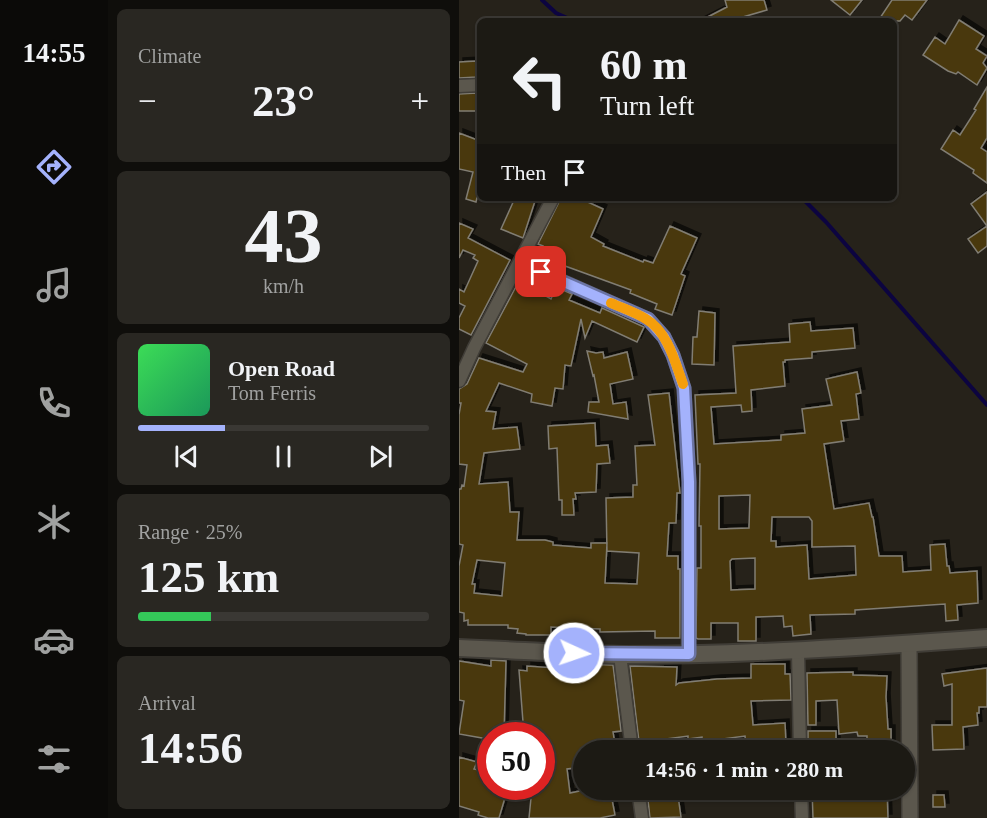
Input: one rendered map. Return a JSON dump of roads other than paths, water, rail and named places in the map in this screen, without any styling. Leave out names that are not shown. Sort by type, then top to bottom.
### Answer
[{"type":"main road","points":[[459,648],[620,655],[798,652],[987,638]]},
{"type":"street","points":[[459,86],[477,85]]},
{"type":"street","points":[[459,381],[551,201]]},
{"type":"street","points":[[520,262],[648,319],[664,337],[673,355],[684,388],[689,482],[689,654]]},
{"type":"street","points":[[909,644],[910,818]]},
{"type":"street","points":[[798,652],[800,740]]},
{"type":"street","points":[[620,655],[631,740]]},
{"type":"street","points":[[640,800],[642,818]]},
{"type":"street","points":[[801,800],[802,818]]},
{"type":"waterway","points":[[542,0],[556,13],[567,18]]},
{"type":"waterway","points":[[805,201],[987,405]]}]
